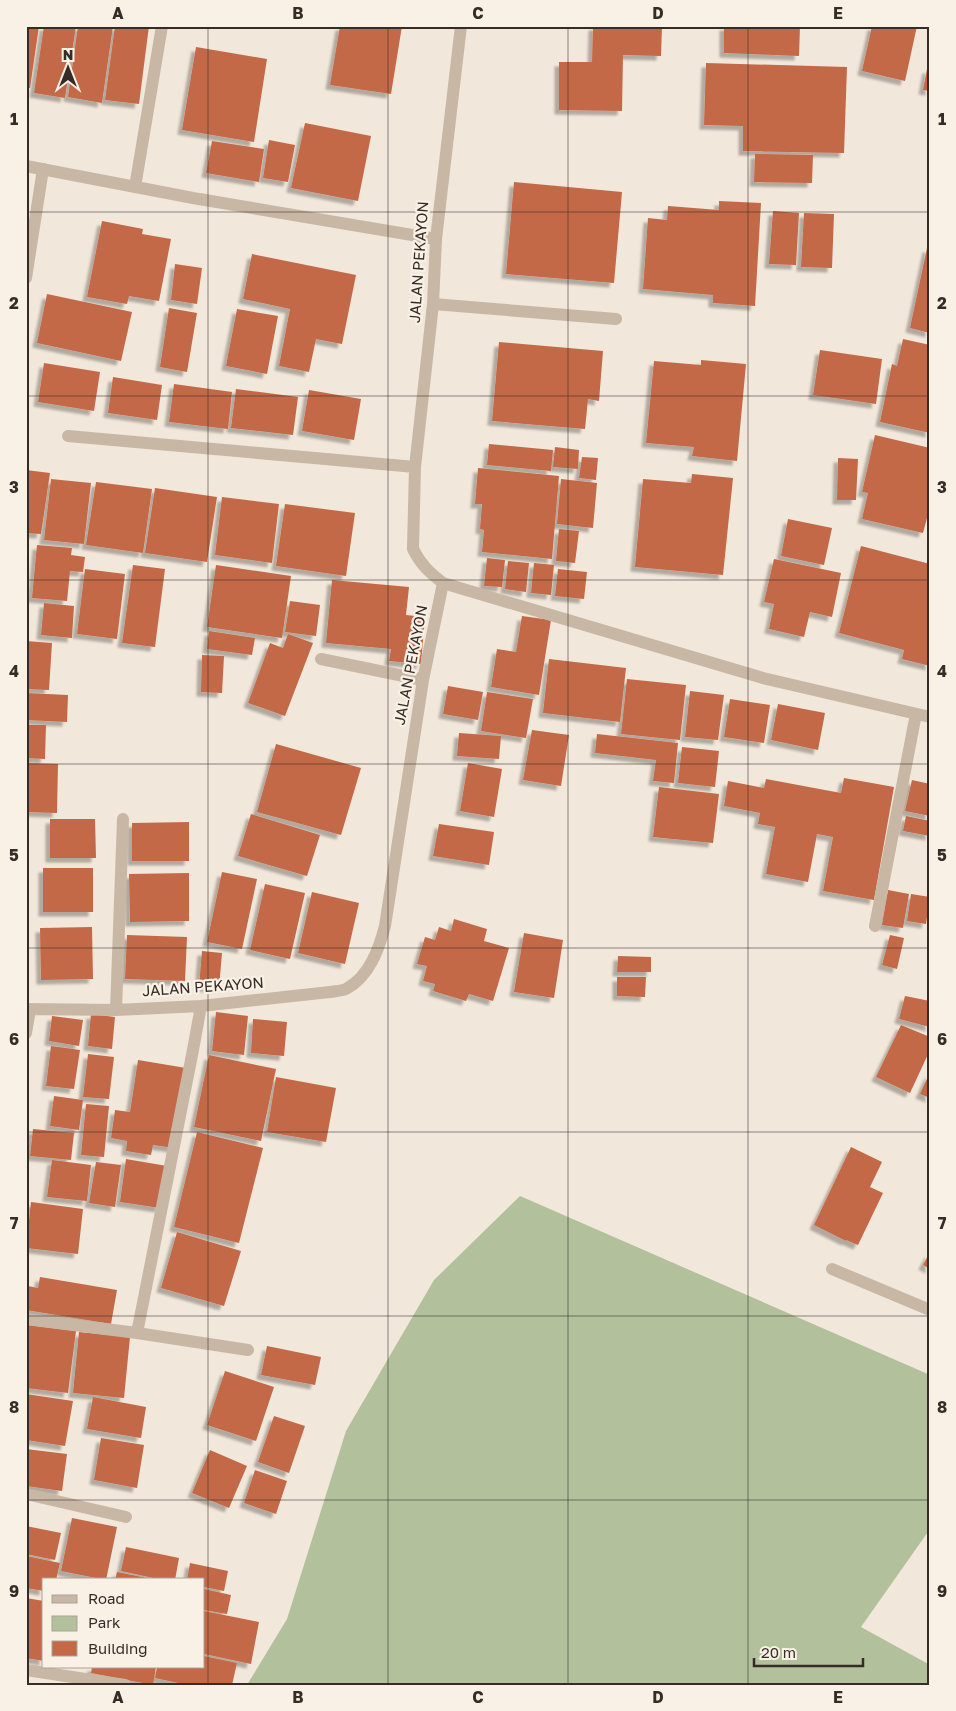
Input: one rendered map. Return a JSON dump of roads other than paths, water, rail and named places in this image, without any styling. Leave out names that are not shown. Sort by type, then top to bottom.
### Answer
[{"type":"street","points":[[135,187],[162,26]]},
{"type":"street","name":"JALAN PEKAYON","points":[[28,1010],[116,1010],[201,1006],[330,992],[346,989],[360,977],[379,949],[385,926],[423,680],[443,583],[427,570],[420,562],[414,550],[415,467],[433,304],[436,239],[461,26]]},
{"type":"street","points":[[26,166],[135,187],[436,239]]},
{"type":"street","points":[[26,278],[43,169]]},
{"type":"street","points":[[433,304],[616,320]]},
{"type":"street","points":[[68,436],[415,467]]},
{"type":"street","points":[[443,583],[763,678],[930,717]]},
{"type":"street","points":[[322,659],[423,680]]},
{"type":"street","points":[[875,926],[916,714]]},
{"type":"street","points":[[116,1010],[123,819]]},
{"type":"street","points":[[137,1333],[194,1050],[201,1006]]},
{"type":"street","points":[[26,1033],[28,1010]]},
{"type":"street","points":[[832,1269],[930,1310]]},
{"type":"street","points":[[26,1319],[248,1350]]},
{"type":"street","points":[[26,1494],[126,1516]]},
{"type":"street","points":[[26,1670],[125,1685]]}]
